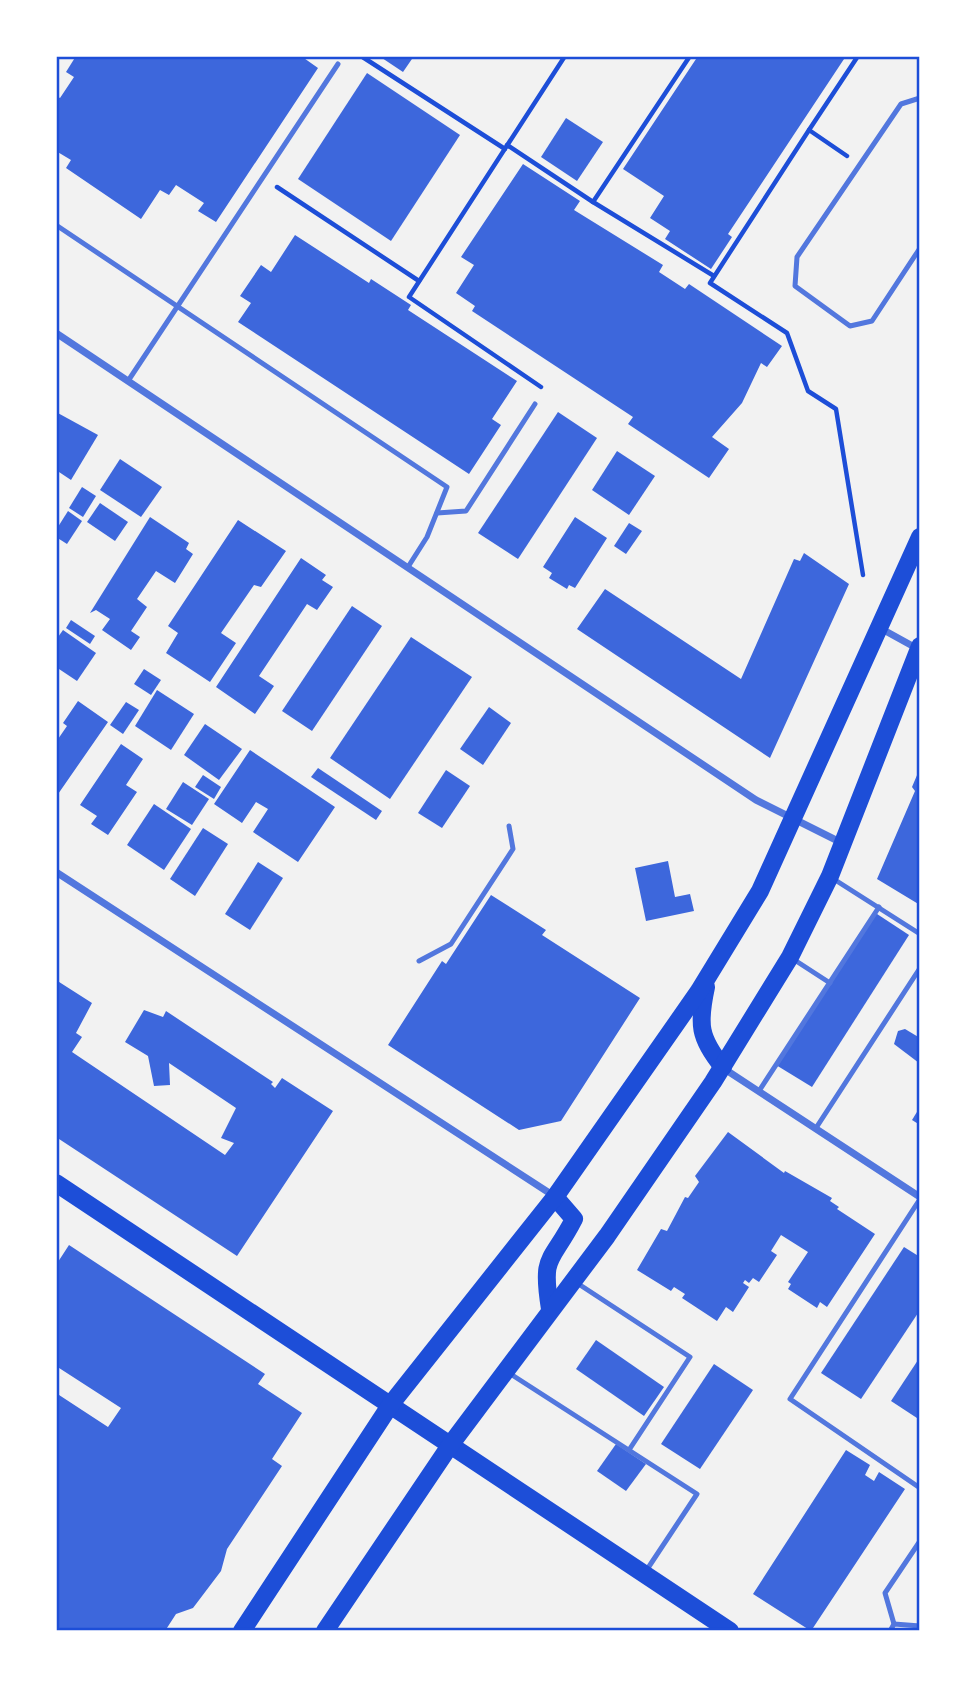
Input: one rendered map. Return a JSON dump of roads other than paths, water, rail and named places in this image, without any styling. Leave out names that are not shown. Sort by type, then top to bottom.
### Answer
[{"type":"main road","points":[[242,1631],[391,1404],[555,1197],[709,975],[760,891],[920,537]]},
{"type":"main road","points":[[325,1631],[451,1444],[607,1236],[723,1067],[790,957],[830,876],[920,649]]},
{"type":"main road","points":[[709,975],[701,1012],[705,1045],[723,1067]]},
{"type":"main road","points":[[56,1183],[730,1631]]},
{"type":"main road","points":[[550,1309],[544,1274],[574,1219],[555,1197]]},
{"type":"street","points":[[56,333],[756,800],[842,843]]},
{"type":"street","points":[[879,628],[920,649]]},
{"type":"street","points":[[56,872],[555,1197]]},
{"type":"street","points":[[723,1067],[920,1198]]},
{"type":"lane","points":[[128,381],[338,64]]},
{"type":"lane","points":[[920,98],[901,104],[797,257],[795,286],[850,326],[872,321],[920,248]]},
{"type":"lane","points":[[56,225],[447,487],[427,537],[408,567]]},
{"type":"lane","points":[[437,513],[466,511],[536,404]]},
{"type":"lane","points":[[419,961],[451,944],[513,849],[509,826]]},
{"type":"lane","points":[[830,876],[920,934]]},
{"type":"lane","points":[[759,1091],[879,907]]},
{"type":"lane","points":[[790,957],[830,983]]},
{"type":"lane","points":[[816,1128],[920,968]]},
{"type":"lane","points":[[920,1198],[790,1399],[920,1488]]},
{"type":"lane","points":[[573,1280],[690,1357],[629,1450]]},
{"type":"lane","points":[[504,1370],[696,1494],[644,1574]]},
{"type":"lane","points":[[890,1631],[894,1624],[885,1593],[920,1541]]},
{"type":"lane","points":[[894,1624],[920,1626]]}]
